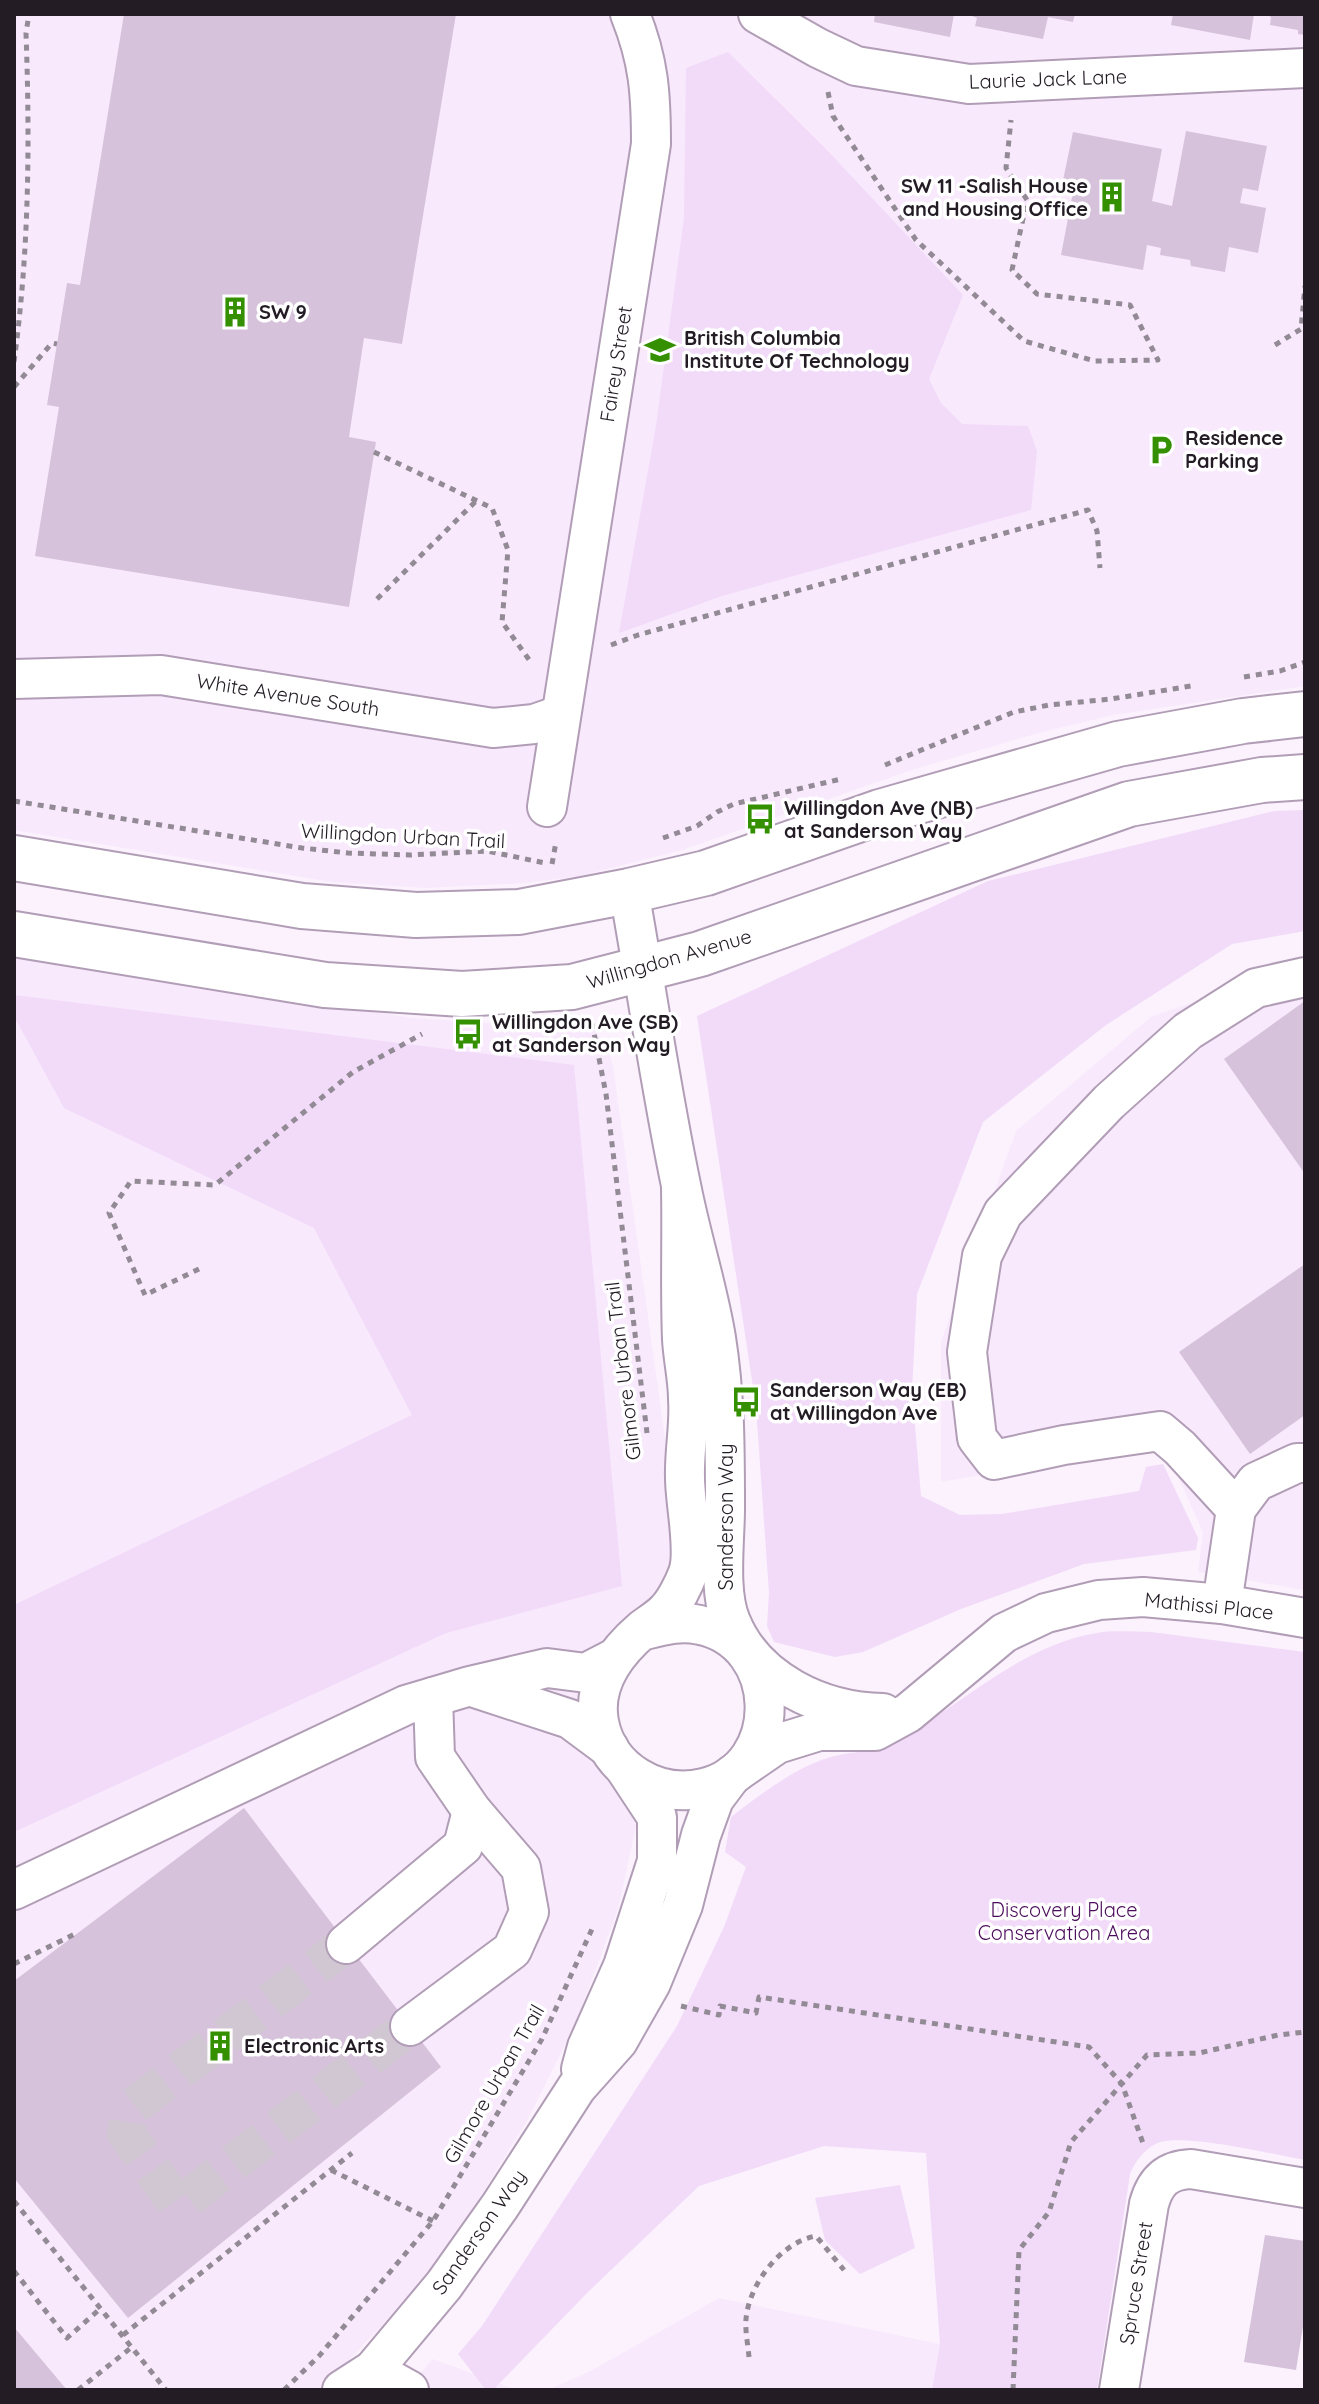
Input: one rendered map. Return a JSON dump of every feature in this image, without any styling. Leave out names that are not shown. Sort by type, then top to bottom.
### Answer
[{"type":"main road","points":[[14,858],[302,906],[416,915],[519,912],[706,873],[880,812],[1118,744],[1243,721],[1305,714]]},
{"type":"main road","name":"Willingdon Avenue","points":[[14,934],[325,985],[447,993],[572,987],[700,954],[1129,804],[1262,780],[1305,777]]},
{"type":"street","name":"Fairey Street","points":[[547,807],[651,144],[651,93],[643,46],[630,14]]},
{"type":"street","name":"Laurie Jack Lane","points":[[758,14],[856,66],[969,84],[1305,68]]},
{"type":"street","name":"White Avenue South","points":[[14,679],[161,675],[493,728],[534,724],[560,715]]},
{"type":"street","name":"Sanderson Way","points":[[629,891],[681,1188],[716,1338],[725,1436],[724,1592],[730,1621],[747,1653]]},
{"type":"street","points":[[1236,1509],[1180,1448],[1160,1431],[1064,1445],[994,1460],[977,1438],[967,1352],[982,1256],[1003,1213],[1109,1102],[1188,1031],[1256,988],[1305,977]]},
{"type":"street","name":"Sanderson Way","points":[[641,1631],[668,1610],[688,1573],[692,1549],[685,1497],[684,1461],[689,1401],[682,1341],[681,1188]]},
{"type":"street","points":[[1222,1604],[1236,1509],[1256,1482],[1301,1463]]},
{"type":"street","name":"Mathissi Place","points":[[732,1775],[777,1744],[819,1731],[875,1731],[908,1713],[1004,1633],[1046,1613],[1099,1600],[1143,1597],[1222,1604],[1305,1618]]},
{"type":"street","points":[[618,1759],[599,1722],[599,1693],[608,1667],[641,1631],[674,1623],[701,1625],[726,1635],[786,1688],[862,1712],[908,1713]]},
{"type":"street","points":[[470,1686],[570,1719],[651,1785],[679,1791],[706,1788],[732,1775],[751,1756],[762,1731],[766,1703],[761,1677],[747,1653]]},
{"type":"street","points":[[14,1890],[406,1705],[547,1668],[586,1673],[615,1658]]},
{"type":"street","points":[[410,2026],[512,1950],[529,1912],[521,1868],[472,1811],[435,1757],[433,1697]]},
{"type":"street","name":"Sanderson Way","points":[[577,2087],[587,2047],[623,1966],[657,1861],[657,1817],[618,1759]]},
{"type":"street","name":"Sanderson Way","points":[[365,2385],[444,2285],[500,2206],[577,2087],[618,2041],[651,1983],[683,1905],[714,1799],[732,1775]]},
{"type":"street","points":[[346,1944],[463,1846],[472,1811]]},
{"type":"street","points":[[1161,2179],[1179,2170],[1191,2169],[1305,2188]]},
{"type":"street","name":"Spruce Street","points":[[1119,2390],[1149,2204],[1153,2189],[1161,2179]]},
{"type":"street","points":[[365,2385],[409,2390]]},
{"type":"path","points":[[14,362],[22,309],[30,152],[26,33],[29,14]]},
{"type":"path","points":[[818,48],[833,116],[916,240],[1024,341],[1095,361],[1158,360],[1130,305],[1037,294],[1012,270],[1027,200],[1006,168],[1015,83]]},
{"type":"path","points":[[1275,345],[1301,329],[1305,286]]},
{"type":"path","points":[[14,387],[52,343],[57,344]]},
{"type":"path","points":[[374,452],[492,508],[508,550],[502,622],[536,669]]},
{"type":"path","points":[[377,599],[477,500]]},
{"type":"path","points":[[610,645],[1088,510],[1097,531],[1100,568]]},
{"type":"path","name":"Willingdon Urban Trail","points":[[14,801],[302,848],[395,854],[487,851],[565,865]]},
{"type":"path","points":[[650,842],[697,826],[734,804]]},
{"type":"path","name":"Gilmore Urban Trail","points":[[593,1028],[606,1094],[647,1437]]},
{"type":"path","points":[[199,1269],[145,1295],[109,1213],[131,1181],[215,1185],[353,1072],[430,1030]]},
{"type":"path","name":"Gilmore Urban Trail","points":[[284,2390],[319,2356],[433,2221],[542,2039],[598,1915]]},
{"type":"path","points":[[14,1964],[77,1933]]},
{"type":"path","points":[[675,2004],[719,2015],[720,2006],[756,2013],[759,1997],[1089,2047],[1122,2084],[1145,2150],[1161,2179]]},
{"type":"path","points":[[1013,2390],[1019,2250],[1049,2212],[1071,2142],[1147,2055],[1199,2053],[1305,2032]]},
{"type":"path","points":[[123,2335],[352,2153]]},
{"type":"path","points":[[331,2170],[433,2221]]},
{"type":"path","points":[[14,2201],[166,2390]]},
{"type":"path","points":[[749,2357],[746,2320],[752,2294],[774,2261],[804,2238],[816,2236],[844,2270]]},
{"type":"path","points":[[14,2271],[67,2338],[101,2308]]},
{"type":"path","points":[[78,2390],[132,2347]]},
{"type":"shaded area","name":"British Columbia Institute Of Technology","points":[[14,14],[1305,14],[1305,686],[1113,715],[1042,732],[918,768],[682,850],[580,876],[525,883],[425,888],[332,882],[14,830]]},
{"type":"shaded area","points":[[14,957],[413,1018],[489,1023],[572,1018],[594,1030],[608,1050],[613,1066],[668,1460],[675,1552],[662,1588],[632,1624],[596,1654],[636,1826],[618,1909],[575,2025],[527,2121],[450,2245],[394,2313],[320,2390],[14,2390]]},
{"type":"shaded area","points":[[1305,963],[1305,1590],[1198,1572],[1203,1532],[1163,1443],[941,1482],[941,1342],[1016,1131],[1151,1017]]},
{"type":"shaded area","points":[[719,2298],[940,2344],[932,2390],[547,2390],[591,2371]]},
{"type":"shaded area","points":[[433,2359],[517,2390],[405,2390]]},
{"type":"green space","points":[[728,52],[824,147],[963,295],[929,379],[941,403],[962,424],[1028,426],[1037,451],[1031,510],[722,596],[619,633],[656,426],[684,218],[686,68]]},
{"type":"green space","points":[[1305,810],[1305,931],[1232,944],[1106,1025],[983,1122],[917,1294],[912,1390],[921,1496],[960,1515],[1002,1514],[1139,1491],[1146,1467],[1163,1464],[1198,1538],[1196,1550],[1084,1564],[961,1609],[863,1652],[835,1657],[774,1642],[767,1626],[769,1593],[756,1407],[697,1016],[988,881],[1274,811]]},
{"type":"green space","points":[[14,995],[574,1065],[622,1586],[446,1633],[14,1832],[14,1605],[412,1415],[314,1228],[64,1108],[14,1016]]},
{"type":"green space","name":"Discovery Place Conservation Area","points":[[1151,1632],[1305,1652],[1305,2160],[1231,2146],[1173,2140],[1160,2142],[1142,2155],[1130,2174],[1097,2390],[932,2390],[940,2344],[926,2153],[824,2146],[699,2186],[588,2292],[493,2390],[486,2390],[458,2354],[482,2326],[677,2026],[724,1927],[746,1867],[725,1852],[731,1817],[780,1781],[807,1766],[835,1756],[889,1744],[1040,1651],[1097,1633]]},
{"type":"green space","points":[[900,2185],[915,2248],[860,2274],[825,2240],[815,2198]]},
{"type":"building","name":"SW 9","points":[[124,14],[456,14],[402,344],[364,338],[349,437],[376,442],[349,607],[35,556],[59,407],[47,405],[67,283],[80,285]]},
{"type":"building","points":[[875,14],[954,14],[950,37],[874,22]]},
{"type":"building","points":[[967,14],[1075,14],[1073,22],[1048,17],[1043,39],[975,26],[977,18]]},
{"type":"building","points":[[1173,14],[1254,14],[1250,40],[1171,25]]},
{"type":"building","points":[[1265,14],[1305,14],[1305,35],[1298,34],[1298,30],[1270,25],[1271,17]]},
{"type":"building","name":"SW 11 -Salish House and Housing Office","points":[[1186,131],[1267,146],[1258,191],[1243,188],[1240,203],[1266,208],[1258,253],[1229,247],[1225,272],[1191,266],[1190,260],[1160,255],[1161,248],[1147,245],[1143,270],[1061,255],[1073,192],[1061,190],[1073,132],[1162,149],[1152,201],[1172,206]]},
{"type":"building","points":[[1305,1001],[1305,1174],[1224,1059]]},
{"type":"building","points":[[1305,1264],[1305,1415],[1250,1454],[1179,1352]]},
{"type":"building","name":"Electronic Arts","points":[[244,1808],[441,2067],[128,2318],[14,2178],[14,1981]]},
{"type":"building","points":[[1265,2235],[1305,2241],[1305,2314],[1296,2370],[1244,2362]]},
{"type":"building","points":[[14,2327],[67,2390],[14,2390]]},
{"type":"tunnel","points":[[346,1944],[130,2109],[126,2133],[178,2206],[410,2026]]},
{"type":"place","name":"SW 11 -Salish House and Housing Office","points":[[1112,197]]},
{"type":"place","name":"SW 9","points":[[235,312]]},
{"type":"place","name":"British Columbia Institute Of Technology","points":[[660,350]]},
{"type":"place","name":"Residence Parking","points":[[1161,450]]},
{"type":"place","name":"Willingdon Ave (NB) at Sanderson Way","points":[[760,819]]},
{"type":"place","name":"Willingdon Ave (SB) at Sanderson Way","points":[[468,1034]]},
{"type":"place","name":"Sanderson Way (EB) at Willingdon Ave","points":[[746,1402]]},
{"type":"place","name":"Electronic Arts","points":[[220,2046]]}]
